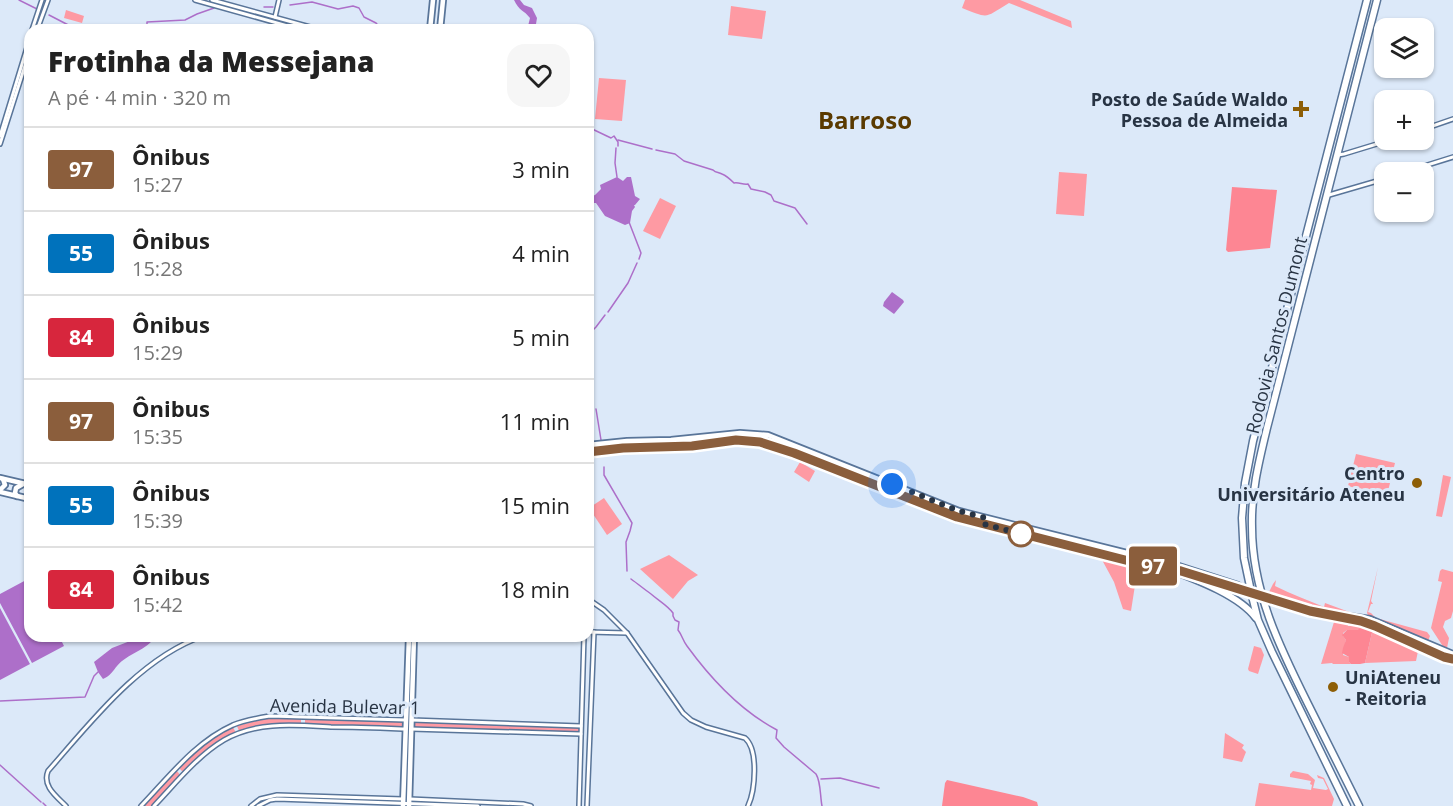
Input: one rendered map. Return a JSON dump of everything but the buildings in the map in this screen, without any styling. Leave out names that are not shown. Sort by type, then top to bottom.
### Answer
[{"type":"highway","name":"Rodovia Santos Dumont","points":[[1347,806],[1258,620],[1247,577],[1242,518],[1245,477],[1253,441],[1367,0]]},
{"type":"highway","name":"Rodovia Santos Dumont","points":[[1359,806],[1293,673],[1267,614],[1256,566],[1252,529],[1256,474],[1377,0]]},
{"type":"highway","points":[[1169,569],[1237,601],[1251,611],[1258,620]]},
{"type":"main road","points":[[431,24],[433,0]]},
{"type":"main road","points":[[431,20],[441,21],[443,0]]},
{"type":"main road","points":[[432,10],[442,12]]},
{"type":"main road","points":[[594,444],[662,441],[740,433],[768,435],[985,521],[1133,562],[1191,574],[1323,612],[1370,619],[1453,654]]},
{"type":"main road","points":[[691,438],[692,446]]},
{"type":"main road","points":[[681,439],[681,446]]},
{"type":"main road","points":[[594,451],[692,446],[736,440],[760,442],[957,517],[985,521],[1179,566],[1238,587]]},
{"type":"main road","points":[[855,477],[858,471]]},
{"type":"main road","points":[[2,478],[24,484]]},
{"type":"main road","points":[[2,478],[5,484],[0,491],[24,498]]},
{"type":"main road","points":[[17,496],[17,487],[24,484]]},
{"type":"main road","points":[[957,517],[959,511]]},
{"type":"main road","points":[[1281,600],[1321,614],[1361,621],[1440,656],[1453,659]]},
{"type":"main road","points":[[409,642],[409,720]]},
{"type":"main road","points":[[406,803],[414,642]]},
{"type":"street","points":[[36,24],[42,0]]},
{"type":"street","points":[[38,24],[48,0]]},
{"type":"street","points":[[195,0],[293,24]]},
{"type":"street","points":[[212,0],[285,24]]},
{"type":"street","points":[[274,20],[279,0]]},
{"type":"street","points":[[0,136],[24,58]]},
{"type":"street","points":[[0,144],[24,69]]},
{"type":"street","points":[[1434,126],[1453,120]]},
{"type":"street","points":[[1338,155],[1374,145]]},
{"type":"street","points":[[1434,163],[1453,157]]},
{"type":"street","points":[[1327,196],[1374,182]]},
{"type":"street","points":[[594,602],[627,633],[683,713],[700,724],[745,738],[750,742],[754,766],[752,793],[748,806]]},
{"type":"street","points":[[594,632],[627,633]]},
{"type":"street","points":[[66,806],[46,783],[49,770],[144,669],[172,650],[190,642]]},
{"type":"street","points":[[579,806],[584,642]]},
{"type":"street","points":[[587,806],[594,642]]},
{"type":"street","name":"Avenida Bulevar 1","points":[[141,806],[204,742],[235,725],[270,716],[581,726]]},
{"type":"street","name":"Avenida Bulevar 1","points":[[154,806],[209,750],[232,736],[270,725],[581,734]]},
{"type":"street","points":[[580,761],[589,762]]},
{"type":"street","points":[[251,806],[260,799],[277,795],[406,803]]},
{"type":"street","points":[[258,806],[278,799],[531,806]]},
{"type":"street","points":[[436,802],[478,806]]},
{"type":"shaded area","points":[[514,0],[520,0],[524,5],[532,8],[537,18],[536,24],[528,24],[530,18]]},
{"type":"shaded area","points":[[965,0],[1020,0],[1071,21],[1072,28],[1009,3],[991,14],[978,14],[962,8]]},
{"type":"shaded area","points":[[731,6],[766,11],[762,39],[728,35]]},
{"type":"shaded area","points":[[66,10],[84,16],[82,23],[64,18]]},
{"type":"shaded area","points":[[599,78],[626,80],[622,121],[595,119]]},
{"type":"shaded area","points":[[1059,172],[1087,174],[1084,216],[1056,214]]},
{"type":"shaded area","points":[[617,177],[623,181],[631,177],[635,196],[640,199],[634,205],[630,223],[625,225],[605,216],[594,203],[594,195],[601,189],[600,185]]},
{"type":"shaded area","points":[[1232,187],[1277,190],[1270,248],[1228,252],[1226,250]]},
{"type":"shaded area","points":[[660,198],[676,206],[660,239],[643,231]]},
{"type":"shaded area","points":[[892,292],[904,302],[894,314],[883,306]]},
{"type":"shaded area","points":[[1356,454],[1395,463],[1385,503],[1359,496],[1354,493],[1355,488],[1348,486]]},
{"type":"shaded area","points":[[800,462],[815,471],[809,482],[794,472]]},
{"type":"shaded area","points":[[1443,475],[1451,477],[1442,517],[1436,516]]},
{"type":"shaded area","points":[[604,498],[622,524],[607,535],[594,516],[594,505]]},
{"type":"shaded area","points":[[669,555],[698,575],[688,581],[673,599],[640,569]]},
{"type":"shaded area","points":[[1101,558],[1138,566],[1131,611],[1123,609],[1114,582]]},
{"type":"shaded area","points":[[1378,567],[1371,601],[1373,604],[1368,612],[1376,618],[1427,632],[1430,636],[1428,641],[1368,615],[1367,613]]},
{"type":"shaded area","points":[[1442,569],[1453,572],[1453,611],[1451,618],[1445,621],[1443,627],[1449,638],[1447,648],[1444,648],[1431,628],[1442,582],[1438,581]]},
{"type":"shaded area","points":[[1276,580],[1275,586],[1287,592],[1324,607],[1325,603],[1352,613],[1323,611],[1268,594]]},
{"type":"shaded area","points":[[24,581],[24,642],[62,642],[64,646],[32,663],[0,603],[0,594]]},
{"type":"shaded area","points":[[0,608],[30,664],[0,680]]},
{"type":"shaded area","points":[[1334,622],[1348,624],[1348,626],[1364,625],[1363,628],[1347,630],[1343,633],[1346,640],[1343,655],[1349,657],[1351,664],[1321,664]]},
{"type":"shaded area","points":[[1364,626],[1373,628],[1365,663],[1351,664],[1349,657],[1342,653],[1346,640],[1342,635],[1347,630],[1357,630]]},
{"type":"shaded area","points":[[1373,628],[1418,651],[1416,661],[1365,663]]},
{"type":"shaded area","points":[[128,642],[151,642],[126,658],[103,679],[94,662],[112,648]]},
{"type":"shaded area","points":[[1254,646],[1261,648],[1264,655],[1258,674],[1248,669]]},
{"type":"shaded area","points":[[271,717],[301,718],[301,724],[272,724],[239,731],[237,726]]},
{"type":"shaded area","points":[[305,718],[405,722],[404,728],[305,724]]},
{"type":"shaded area","points":[[414,722],[578,727],[580,732],[414,728]]},
{"type":"shaded area","points":[[233,727],[236,733],[210,748],[184,773],[179,768],[206,742]]},
{"type":"shaded area","points":[[1225,733],[1244,745],[1242,748],[1246,752],[1242,762],[1223,758]]},
{"type":"shaded area","points":[[177,771],[181,776],[152,806],[143,806]]},
{"type":"shaded area","points":[[1293,771],[1308,774],[1315,780],[1313,788],[1328,789],[1323,779],[1318,778],[1317,775],[1324,778],[1334,799],[1332,806],[1255,806],[1259,783],[1311,790],[1311,781],[1290,777]]},
{"type":"shaded area","points":[[947,780],[1023,797],[1037,802],[1038,806],[942,806]]},
{"type":"waterway","points":[[19,0],[37,9]]},
{"type":"waterway","points":[[290,5],[312,2],[338,9],[353,6],[359,8],[364,17],[377,24]]},
{"type":"waterway","points":[[264,7],[273,7]]},
{"type":"waterway","points":[[147,24],[147,22],[185,20],[214,8]]},
{"type":"waterway","points":[[49,15],[66,24]]},
{"type":"waterway","points":[[594,130],[611,138],[614,136],[618,146]]},
{"type":"waterway","points":[[618,140],[652,149]]},
{"type":"waterway","points":[[616,148],[617,177]]},
{"type":"waterway","points":[[656,150],[675,154],[684,161],[724,175],[734,183],[748,184],[751,189],[765,192],[771,195],[774,201],[795,208],[807,224]]},
{"type":"waterway","points":[[629,222],[641,253],[639,259]]},
{"type":"waterway","points":[[608,312],[628,283],[637,263]]},
{"type":"waterway","points":[[594,329],[605,315]]},
{"type":"waterway","points":[[596,409],[601,440]]},
{"type":"waterway","points":[[604,467],[604,475],[632,523],[626,542],[627,571]]},
{"type":"waterway","points":[[631,579],[671,610],[675,620],[679,622],[678,630],[686,644],[717,682],[751,714],[777,730],[776,738],[816,774],[820,785],[822,806]]},
{"type":"waterway","points":[[0,701],[85,697],[98,672]]},
{"type":"waterway","points":[[0,765],[41,802]]},
{"type":"waterway","points":[[821,779],[840,778],[879,788]]},
{"type":"waterway","points":[[43,803],[46,806]]},
{"type":"bus line","name":"97","points":[[594,451],[692,446],[736,440],[760,442],[794,453],[957,517],[1133,562],[1181,571],[1310,611],[1361,621],[1453,659]]},
{"type":"place","name":"Posto de Saúde Waldo Pessoa de Almeida","points":[[1301,109]]},
{"type":"place","name":"Centro Universitário Ateneu","points":[[1417,483]]},
{"type":"place","name":"UniAteneu - Reitoria","points":[[1333,687]]},
{"type":"district","name":"Barroso","points":[[865,119]]},
{"type":"route","points":[[892,484],[959,511],[986,518],[984,524],[1021,534]]}]
